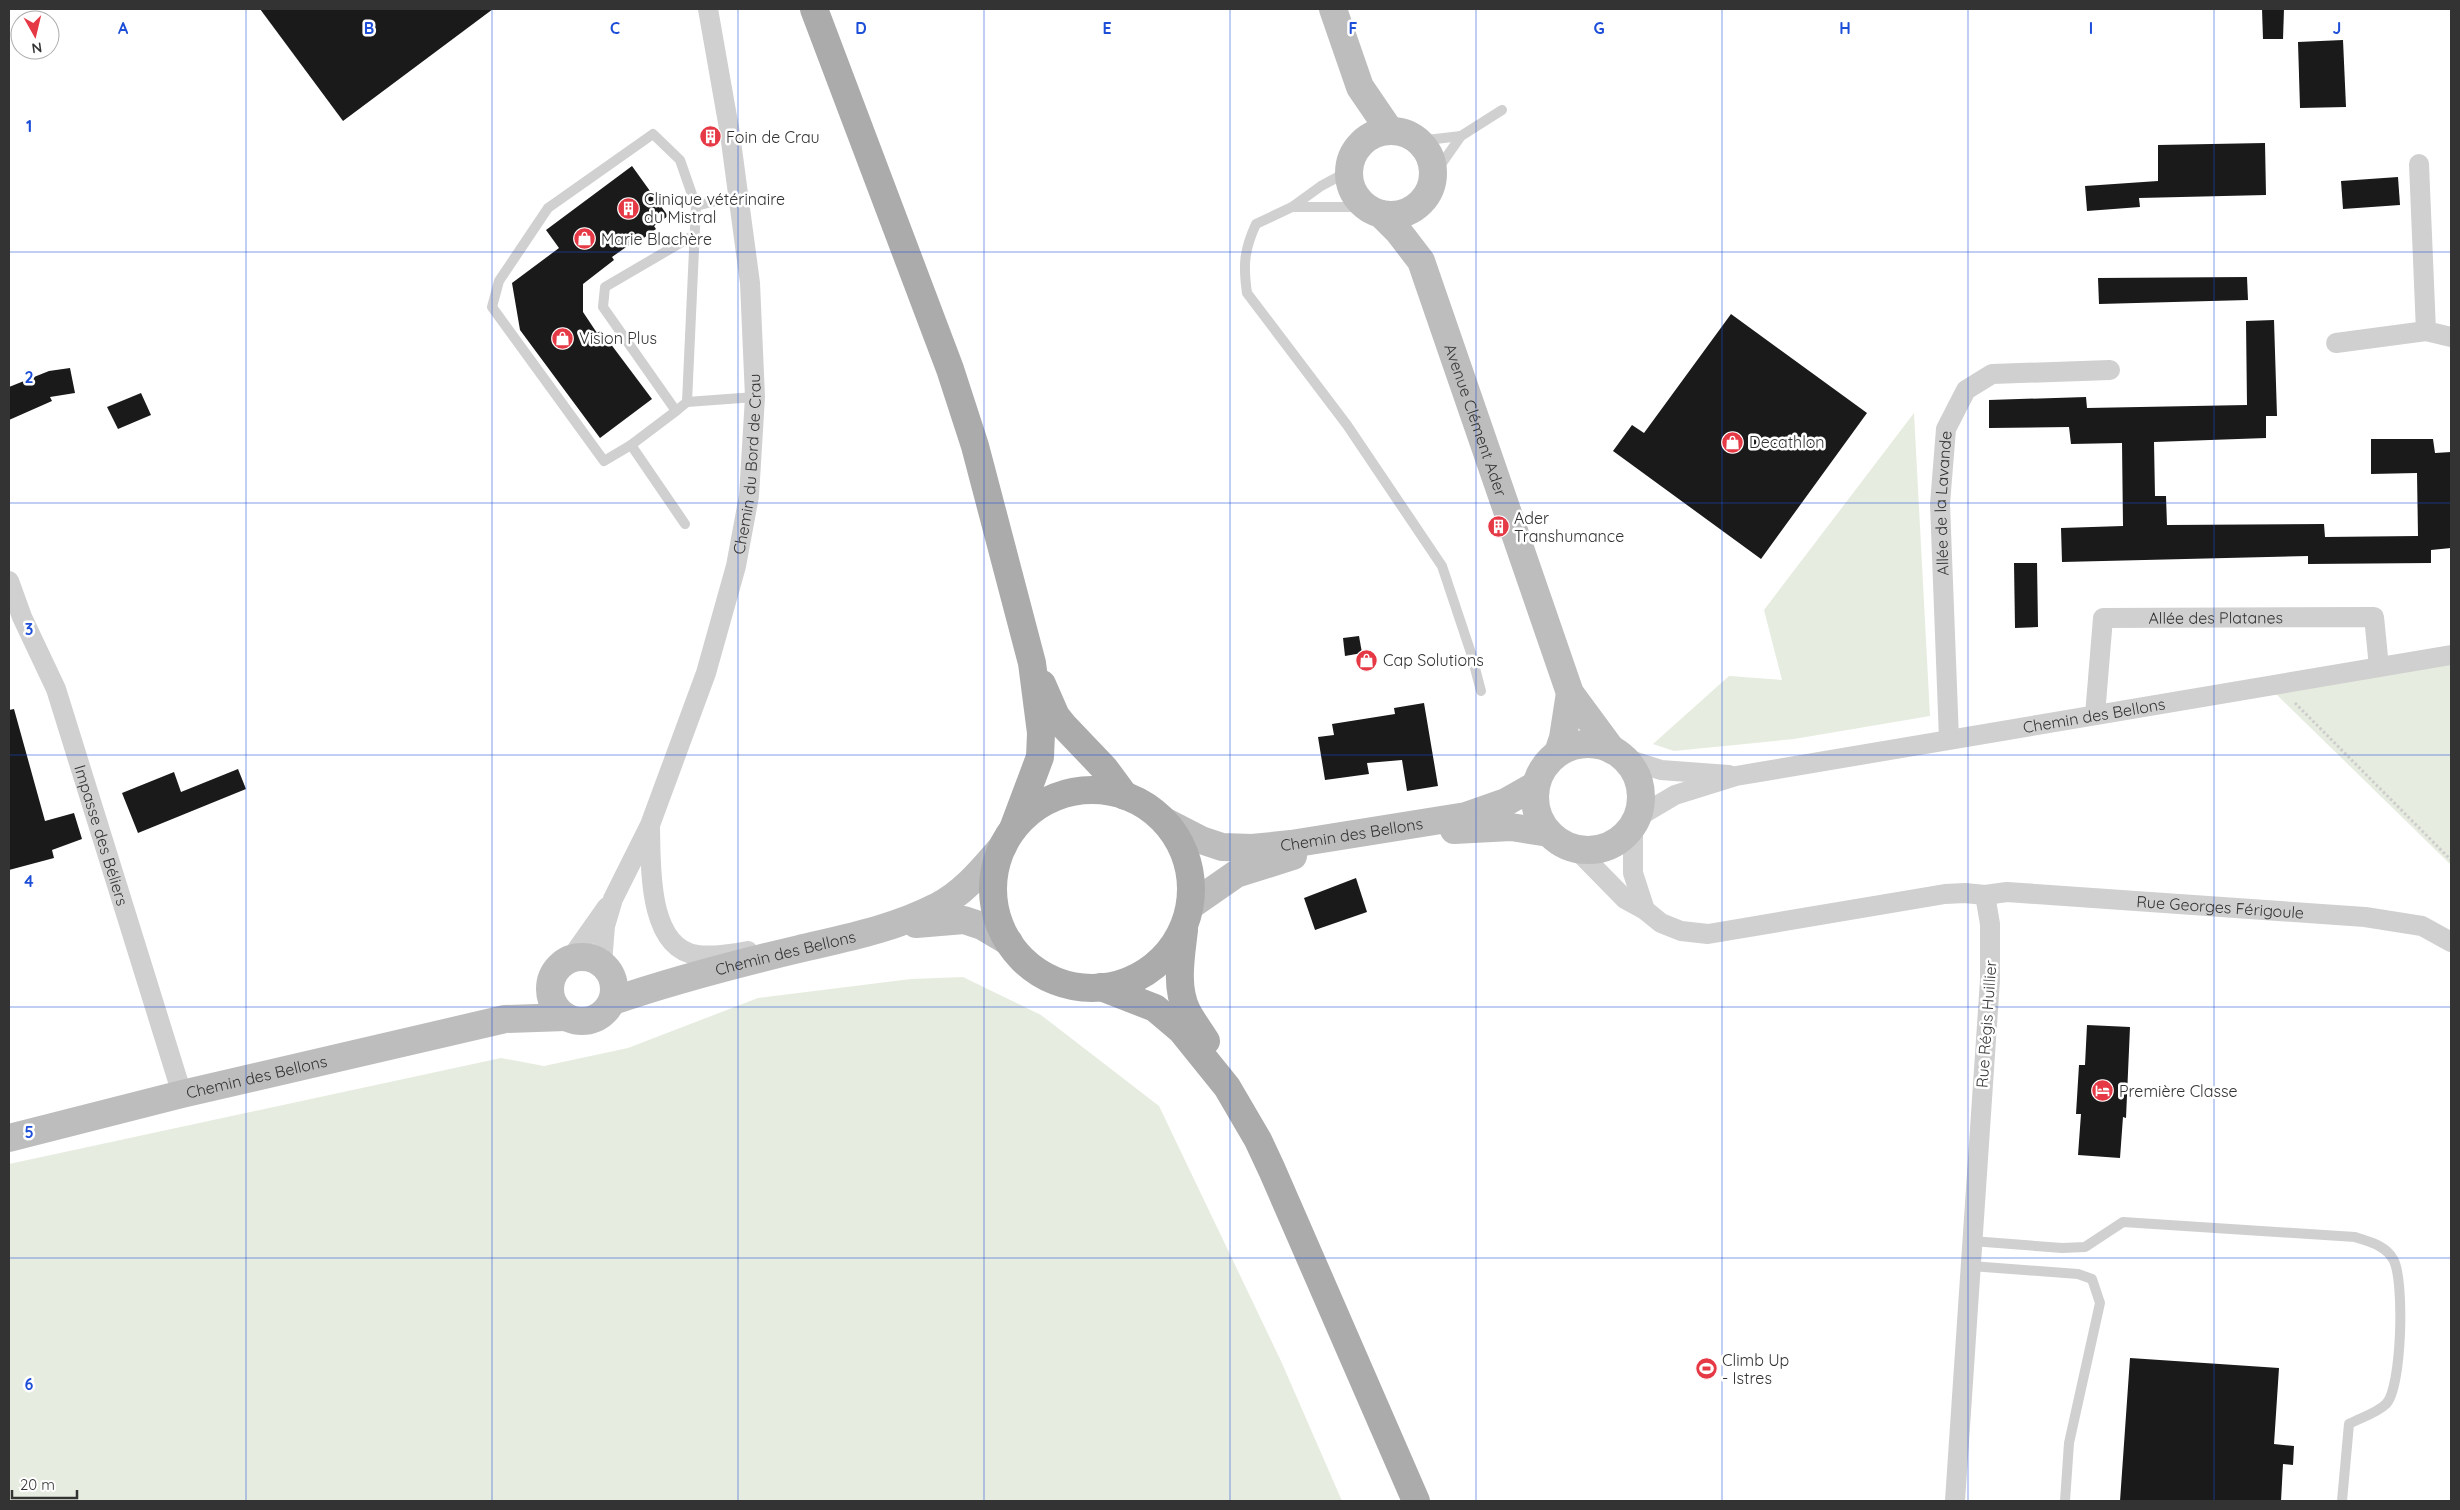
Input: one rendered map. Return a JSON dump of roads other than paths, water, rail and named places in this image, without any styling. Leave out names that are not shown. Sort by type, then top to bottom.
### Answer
[{"type":"main road","points":[[814,9],[950,369],[975,446],[1032,662],[1041,734],[1040,756],[996,865],[994,891],[1000,924],[1009,942],[1026,962],[1048,977],[1074,986],[1101,987],[1128,981],[1152,968],[1172,948],[1187,915]]},
{"type":"main road","points":[[1032,662],[1056,716],[1074,739],[1105,769],[1126,796]]},
{"type":"main road","points":[[1008,837],[1031,811],[1052,798],[1101,790],[1126,796],[1147,806],[1166,822],[1181,844],[1188,864],[1192,886],[1180,965],[1182,998],[1187,1011],[1214,1054],[1227,1087]]},
{"type":"main road","points":[[1101,987],[1137,1000],[1167,1016],[1181,1030],[1227,1087],[1254,1133],[1272,1170],[1416,1501]]},
{"type":"street","name":"Chemin du Bord de Crau","points":[[613,899],[650,824],[706,673],[736,566],[749,496],[755,397],[750,283],[739,195],[708,9]]},
{"type":"street","points":[[1333,9],[1360,87],[1390,131]]},
{"type":"street","points":[[1360,87],[1360,145]]},
{"type":"street","points":[[1390,131],[1400,132],[1418,141],[1427,151],[1432,163],[1430,186],[1418,205],[1407,212],[1394,215],[1374,211],[1357,198],[1351,185],[1349,171],[1354,153],[1360,145],[1379,133],[1390,131]]},
{"type":"street","points":[[2419,164],[2426,331]]},
{"type":"street","name":"Avenue Clément Ader","points":[[1421,261],[1422,231],[1430,186]]},
{"type":"street","name":"Avenue Clément Ader","points":[[1374,211],[1398,231],[1421,261],[1570,693],[1600,736],[1618,754]]},
{"type":"street","points":[[2336,343],[2426,331],[2451,337]]},
{"type":"street","name":"Allée de la Lavande","points":[[1948,739],[1940,504],[1946,430],[1966,390],[1992,374],[2110,370]]},
{"type":"street","name":"Impasse des Béliers","points":[[9,581],[22,617],[56,688],[182,1094]]},
{"type":"street","name":"Allée des Platanes","points":[[2095,715],[2104,618],[2374,617],[2378,667]]},
{"type":"street","name":"Chemin des Bellons","points":[[1635,821],[1675,795],[1736,776],[2451,655]]},
{"type":"street","name":"Avenue Clément Ader","points":[[1558,753],[1563,738],[1570,693]]},
{"type":"street","points":[[1635,821],[1622,838],[1608,846],[1592,850],[1576,848],[1561,843],[1549,833],[1540,818],[1535,802],[1536,785],[1548,762],[1558,753],[1571,747],[1585,744],[1618,754],[1639,780],[1641,794],[1635,821],[1633,873],[1645,910]]},
{"type":"street","name":"Chemin des Bellons","points":[[1618,754],[1661,770],[1736,776]]},
{"type":"street","name":"Chemin des Bellons","points":[[1166,822],[1201,840],[1222,846],[1252,848],[1291,844],[1466,816],[1506,802],[1536,785]]},
{"type":"street","points":[[650,824],[654,898],[662,924],[670,941],[696,955],[731,954],[766,947],[797,949]]},
{"type":"street","name":"Chemin des Bellons","points":[[1187,915],[1236,874],[1290,857],[1444,830],[1510,827],[1549,833]]},
{"type":"street","name":"Chemin des Bellons","points":[[613,1001],[673,980],[897,924],[938,906],[951,897],[978,874],[1008,837]]},
{"type":"street","points":[[1576,848],[1624,899],[1645,910],[1661,923],[1671,928],[1691,933],[1708,934],[1945,894],[1985,895]]},
{"type":"street","name":"Rue Georges Férigoule","points":[[1985,895],[2007,892],[2365,917],[2422,926],[2451,942]]},
{"type":"street","name":"Rue Régis Huillier","points":[[1955,1501],[1990,980],[1990,924],[1989,908],[1985,895]]},
{"type":"street","points":[[613,899],[604,926],[606,967],[615,986],[613,1001],[607,1010],[598,1017],[588,1021],[576,1021],[566,1017],[554,1005],[550,988],[556,970],[571,958],[613,899]]},
{"type":"street","name":"Chemin des Bellons","points":[[897,924],[964,920],[982,926],[1009,942]]},
{"type":"street","points":[[571,958],[582,956],[593,958],[606,967]]},
{"type":"street","name":"Chemin des Bellons","points":[[606,967],[673,980]]},
{"type":"street","name":"Chemin des Bellons","points":[[505,1020],[550,988]]},
{"type":"street","name":"Chemin des Bellons","points":[[9,1138],[182,1094],[505,1020],[566,1017]]},
{"type":"lane","points":[[1418,141],[1461,136],[1502,110]]},
{"type":"lane","points":[[687,402],[696,206],[680,160],[653,134],[548,208],[499,281],[492,307],[604,461],[631,445],[687,402],[755,397]]},
{"type":"lane","points":[[1430,186],[1461,136]]},
{"type":"lane","points":[[1349,171],[1321,186],[1292,207],[1256,224],[1247,243],[1243,268],[1247,293],[1346,425],[1442,566],[1471,653],[1481,691]]},
{"type":"lane","points":[[696,206],[739,195]]},
{"type":"lane","points":[[1292,207],[1374,211]]},
{"type":"lane","points":[[676,411],[603,307],[604,287],[694,235]]},
{"type":"lane","points":[[631,445],[685,524]]},
{"type":"lane","points":[[1972,1241],[2062,1248],[2085,1247],[2123,1222],[2355,1237],[2383,1248],[2394,1260],[2400,1283],[2399,1350],[2394,1384],[2386,1404],[2349,1424],[2342,1501]]},
{"type":"lane","points":[[1971,1266],[2078,1274],[2092,1280],[2100,1303],[2069,1443],[2065,1501]]},
{"type":"place","name":"Foin de Crau","points":[[710,137]]},
{"type":"place","name":"Clinique vétérinaire du Mistral","points":[[628,208]]},
{"type":"place","name":"Marie Blachère","points":[[585,239]]},
{"type":"place","name":"Vision Plus","points":[[563,338]]},
{"type":"place","name":"Decathlon","points":[[1733,442]]},
{"type":"place","name":"Ader Transhumance","points":[[1498,527]]},
{"type":"place","name":"Cap Solutions","points":[[1367,660]]},
{"type":"place","name":"Première Classe","points":[[2103,1091]]},
{"type":"place","name":"Climb Up - Istres","points":[[1706,1369]]}]
